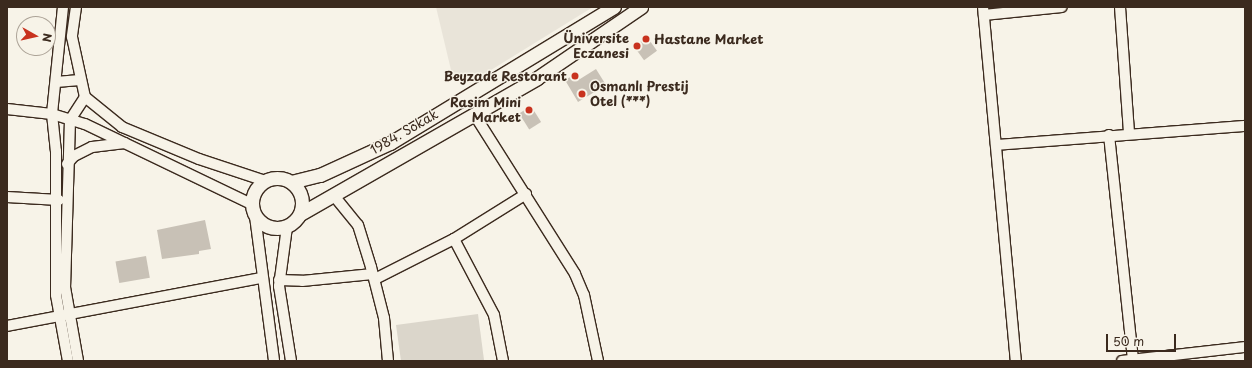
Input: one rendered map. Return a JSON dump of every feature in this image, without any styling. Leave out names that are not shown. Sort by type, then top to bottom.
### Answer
[{"type":"main road","name":"1984. Sokak","points":[[291,182],[320,175],[390,144],[614,7]]},
{"type":"main road","points":[[300,214],[302,196],[291,182],[280,178],[265,181],[254,192],[253,210],[269,227],[287,227],[300,214],[336,197],[537,78],[641,7]]},
{"type":"street","points":[[63,7],[52,114],[56,151],[54,200],[59,317],[68,361]]},
{"type":"street","points":[[76,7],[72,37],[80,80],[85,97],[122,127],[199,159],[265,181]]},
{"type":"street","points":[[1016,361],[983,11],[1062,7]]},
{"type":"street","points":[[1120,7],[1129,133]]},
{"type":"street","points":[[56,82],[80,80]]},
{"type":"street","points":[[78,361],[65,287],[66,200],[70,120],[85,97]]},
{"type":"street","points":[[7,109],[52,114],[70,120],[125,143],[253,210],[274,361]]},
{"type":"street","points":[[474,114],[526,194],[578,281],[598,361]]},
{"type":"street","points":[[996,145],[1129,133],[1245,126]]},
{"type":"street","points":[[1109,135],[1133,359]]},
{"type":"street","points":[[67,164],[74,156],[92,147],[125,143]]},
{"type":"street","points":[[279,280],[302,281],[374,277],[454,239],[526,194]]},
{"type":"street","points":[[7,197],[66,200]]},
{"type":"street","points":[[336,197],[358,225],[374,277],[384,318],[388,361]]},
{"type":"street","points":[[287,227],[279,280],[291,361]]},
{"type":"street","points":[[454,239],[494,315],[503,361]]},
{"type":"street","points":[[7,326],[262,278]]},
{"type":"street","points":[[1122,361],[1245,347]]},
{"type":"shaded area","points":[[436,7],[593,7],[470,83],[451,70]]},
{"type":"shaded area","points":[[478,314],[484,360],[401,361],[396,325]]},
{"type":"building","points":[[647,37],[657,51],[644,60],[634,46]]},
{"type":"building","name":"Osmanlı Prestij Otel (***)","points":[[596,69],[606,85],[578,102],[565,80],[577,73],[580,79]]},
{"type":"building","points":[[531,106],[541,122],[529,130],[519,113]]},
{"type":"building","points":[[205,220],[211,249],[199,251],[199,254],[162,259],[157,230]]},
{"type":"building","points":[[146,256],[150,278],[119,283],[115,261]]},
{"type":"place","name":"Hastane Market","points":[[646,39]]},
{"type":"place","name":"Üniversite Eczanesi","points":[[637,46]]},
{"type":"place","name":"Beyzade Restorant","points":[[575,76]]},
{"type":"place","name":"Osmanlı Prestij Otel (***)","points":[[582,94]]},
{"type":"place","name":"Rasim Mini Market","points":[[529,110]]}]
